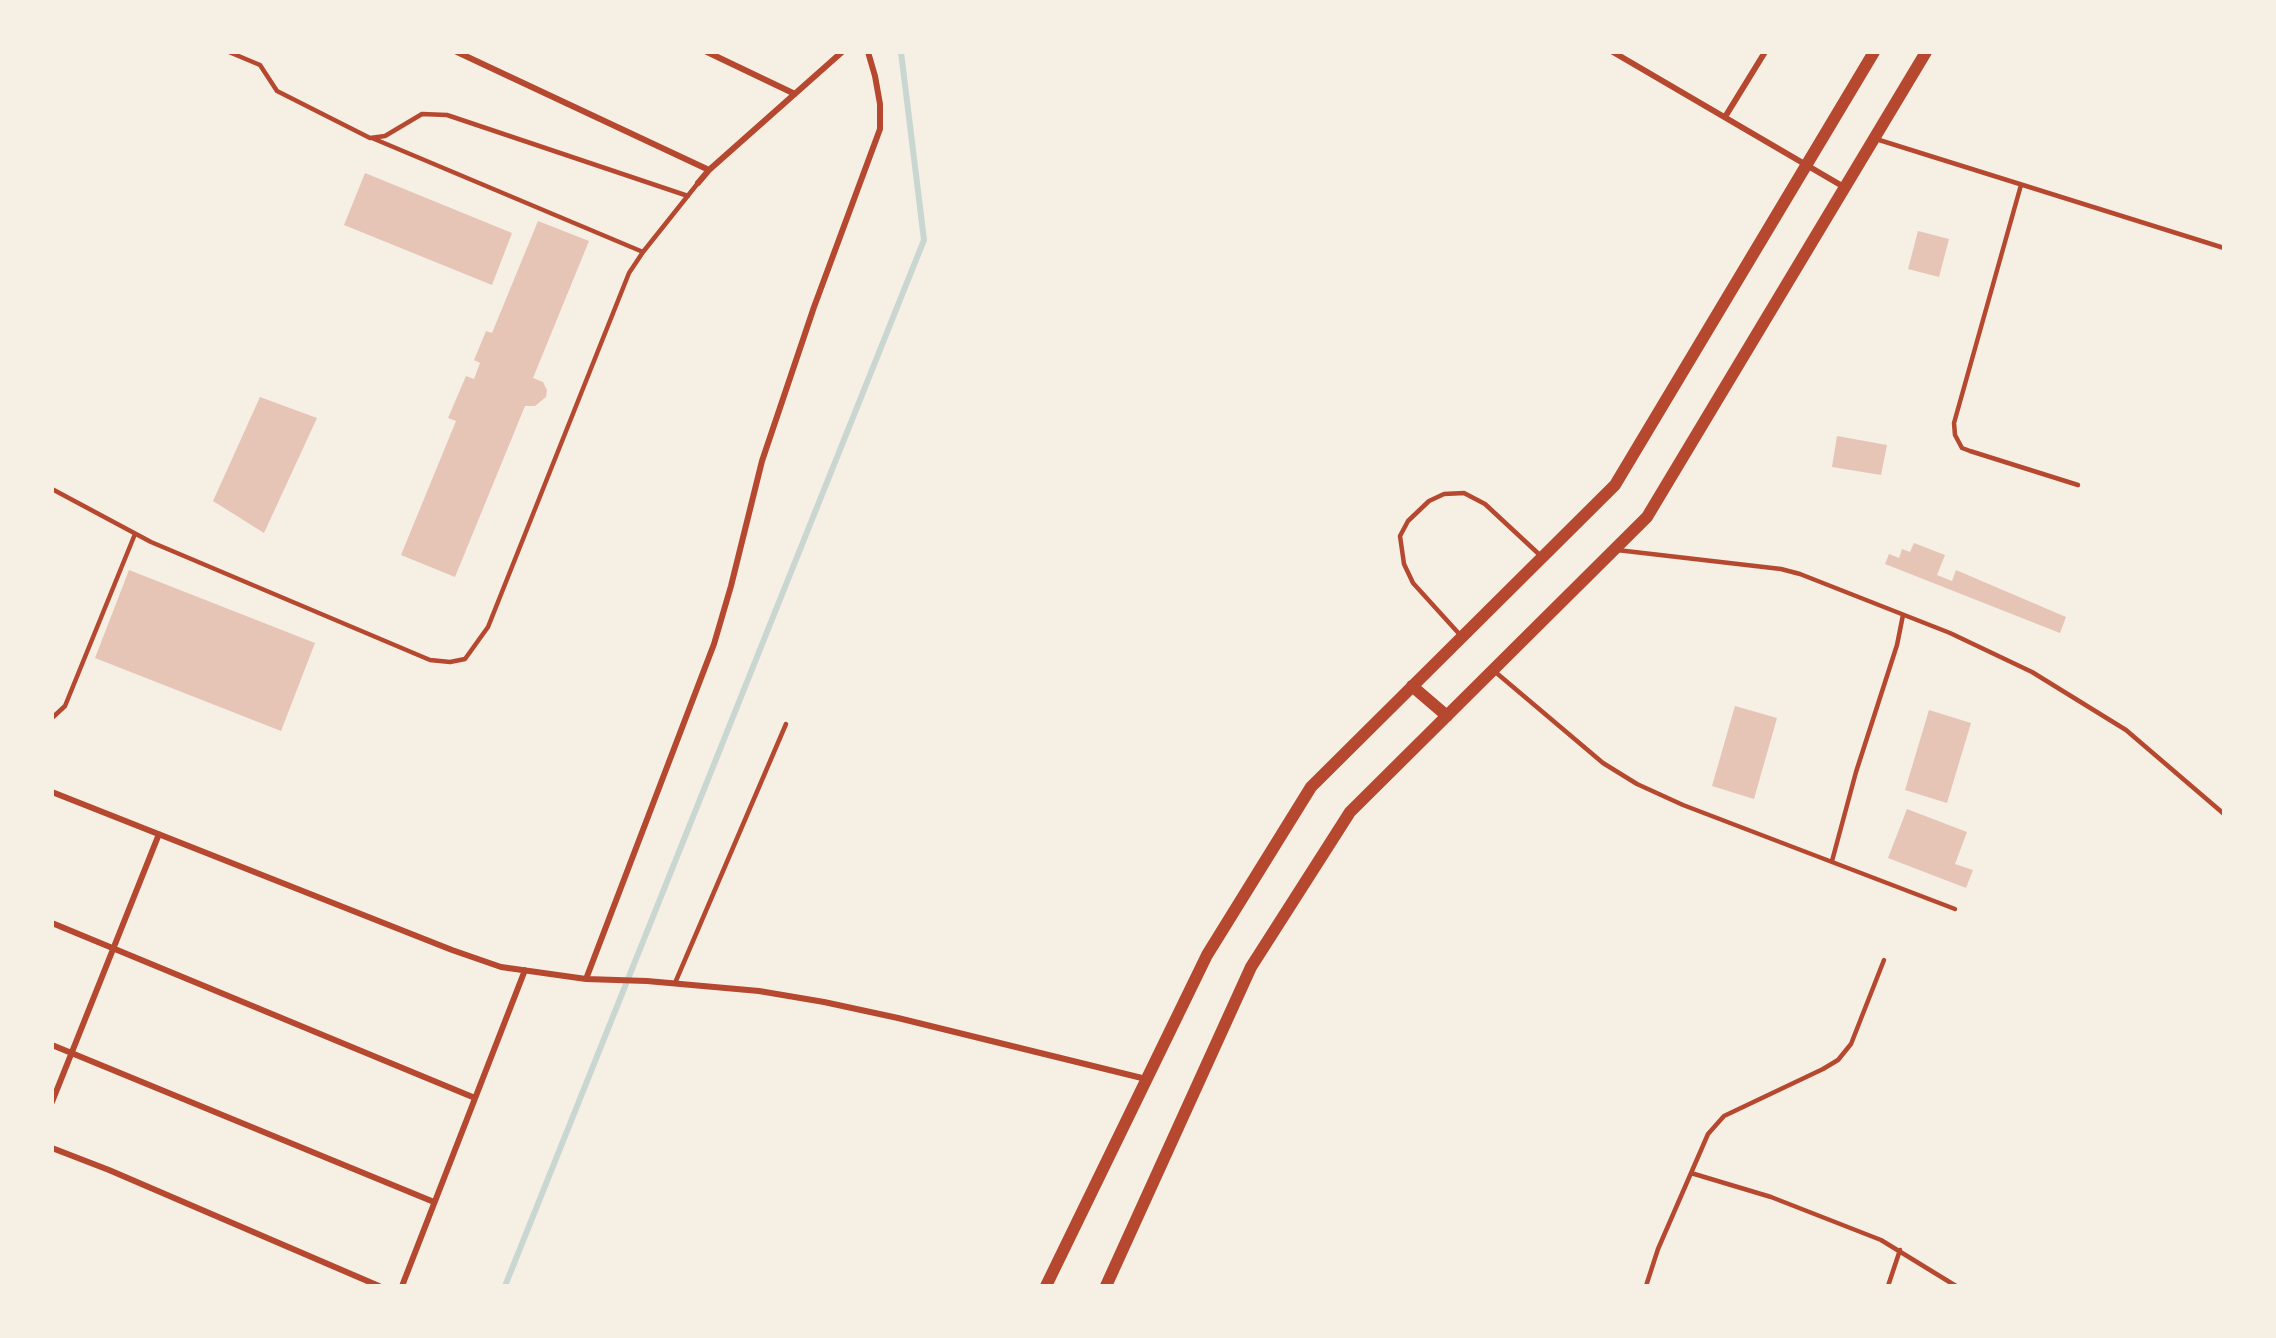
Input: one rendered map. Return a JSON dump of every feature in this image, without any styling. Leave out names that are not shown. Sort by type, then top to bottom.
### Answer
[{"type":"main road","points":[[1046,1286],[1207,955],[1311,787],[1615,485],[1874,52]]},
{"type":"main road","points":[[1106,1286],[1251,967],[1350,812],[1647,517],[1926,52]]},
{"type":"main road","points":[[1413,686],[1447,716]]},
{"type":"street","points":[[457,52],[709,170]]},
{"type":"street","points":[[707,52],[795,94]]},
{"type":"street","points":[[698,183],[709,170],[842,52]]},
{"type":"street","points":[[586,979],[714,644],[762,461],[814,307],[879,129],[880,104],[868,52]]},
{"type":"street","points":[[1613,52],[1844,187]]},
{"type":"street","points":[[1725,117],[1766,52]]},
{"type":"street","points":[[52,792],[452,950],[501,967],[586,979],[647,981],[759,991],[824,1002],[1146,1079]]},
{"type":"street","points":[[52,1102],[159,834]]},
{"type":"street","points":[[52,923],[475,1098]]},
{"type":"street","points":[[402,1286],[525,970]]},
{"type":"street","points":[[52,1045],[434,1202]]},
{"type":"street","points":[[52,1149],[109,1170],[379,1286]]},
{"type":"lane","points":[[229,52],[260,65],[277,92],[370,138],[643,252]]},
{"type":"lane","points":[[370,138],[385,136],[422,114],[447,115],[688,196]]},
{"type":"lane","points":[[1874,138],[2223,248]]},
{"type":"lane","points":[[52,489],[151,542],[430,660],[450,662],[465,659],[488,627],[629,273],[698,183]]},
{"type":"lane","points":[[2021,185],[1954,423],[1955,435],[1962,448],[2078,485]]},
{"type":"lane","points":[[1462,637],[1413,583],[1404,564],[1400,536],[1408,521],[1429,501],[1444,494],[1464,493],[1485,504],[1542,557]]},
{"type":"lane","points":[[52,718],[65,706],[135,534]]},
{"type":"lane","points":[[1614,549],[1781,569],[1825,583],[1950,633],[2032,672],[2126,730],[2223,814]]},
{"type":"lane","points":[[1832,861],[1856,772],[1898,645],[1902,615]]},
{"type":"lane","points":[[1493,670],[1603,763],[1637,784],[1683,805],[1955,909]]},
{"type":"lane","points":[[675,983],[786,724]]},
{"type":"lane","points":[[1646,1286],[1658,1249],[1708,1134],[1724,1116],[1839,1060],[1851,1044],[1884,960]]},
{"type":"lane","points":[[1691,1173],[1771,1197],[1881,1240],[1956,1286]]},
{"type":"lane","points":[[1888,1286],[1900,1250]]},
{"type":"building","points":[[365,173],[512,233],[492,285],[344,225]]},
{"type":"building","points":[[538,221],[589,241],[533,378],[543,382],[547,390],[546,397],[535,406],[525,406],[455,577],[401,555],[456,421],[448,418],[466,376],[474,379],[480,363],[474,360],[486,331],[492,333]]},
{"type":"building","points":[[1918,231],[1949,239],[1939,277],[1908,269]]},
{"type":"building","points":[[260,397],[317,418],[264,533],[213,501]]},
{"type":"building","points":[[1837,436],[1887,445],[1881,475],[1832,467]]},
{"type":"building","points":[[1914,543],[1945,555],[1937,575],[1952,581],[1956,570],[2066,617],[2060,633],[1885,564],[1889,554],[1899,558],[1902,549],[1910,552]]},
{"type":"building","points":[[129,570],[315,643],[281,731],[95,658]]},
{"type":"building","points":[[1735,706],[1777,718],[1754,799],[1712,786]]},
{"type":"building","points":[[1929,710],[1971,723],[1947,803],[1905,790]]},
{"type":"building","points":[[1907,809],[1967,832],[1955,864],[1973,870],[1966,888],[1888,858]]},
{"type":"waterway","points":[[505,1286],[924,240],[901,52]]}]
